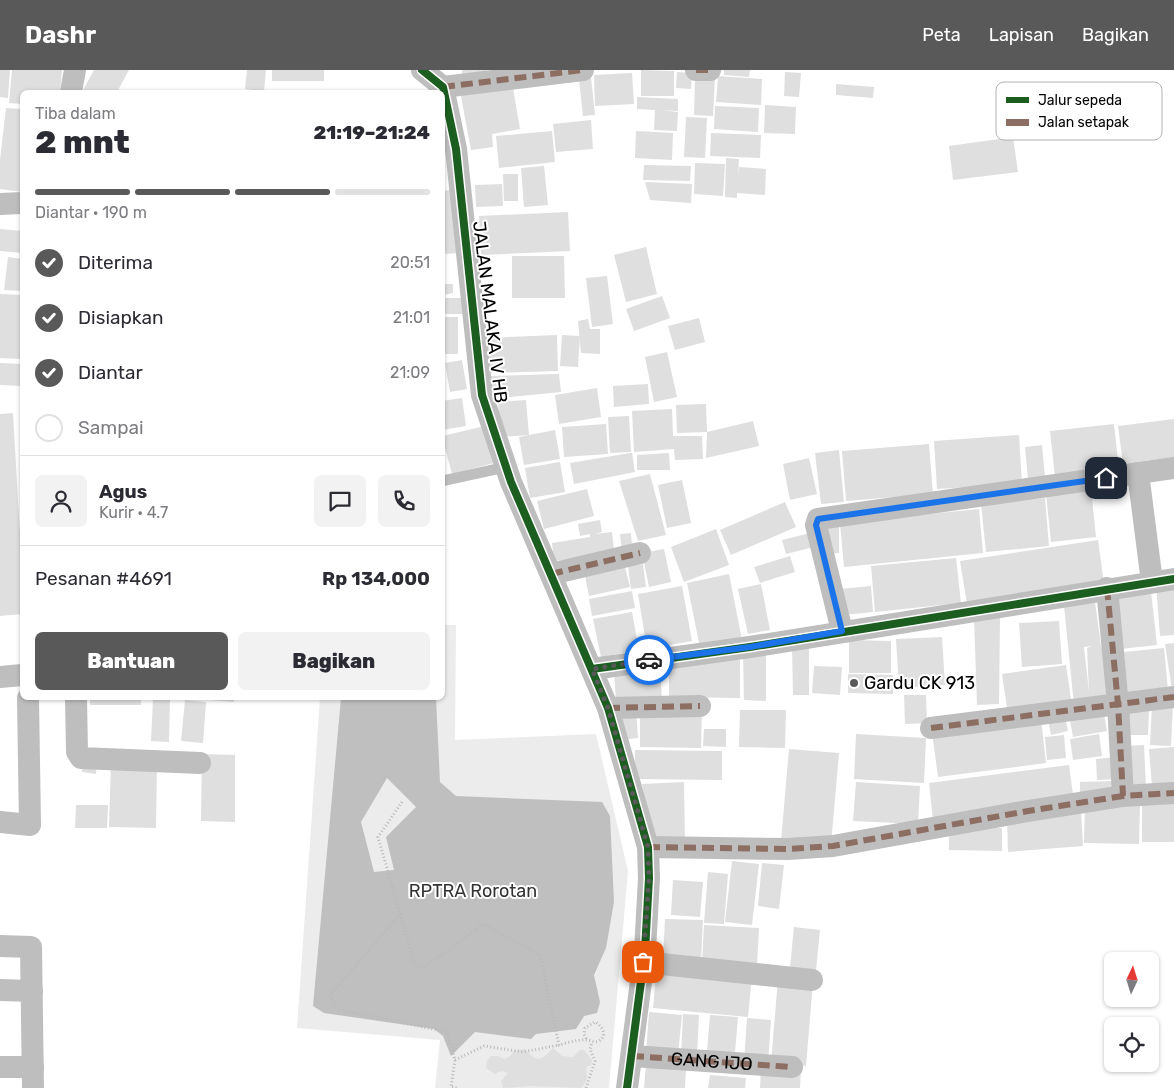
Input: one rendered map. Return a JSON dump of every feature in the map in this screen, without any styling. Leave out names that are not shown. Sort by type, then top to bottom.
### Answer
[{"type":"street","points":[[72,90],[75,70]]},
{"type":"street","points":[[422,70],[443,87],[577,70]]},
{"type":"street","points":[[696,70],[710,70]]},
{"type":"street","name":"JALAN MALAKA IV HB","points":[[445,109],[451,175],[482,394],[506,467],[608,708],[649,857]]},
{"type":"street","points":[[0,204],[20,203]]},
{"type":"street","points":[[834,633],[818,533],[818,519],[1174,468]]},
{"type":"street","points":[[1138,473],[1152,582]]},
{"type":"street","points":[[551,574],[640,553]]},
{"type":"street","points":[[592,669],[1174,579]]},
{"type":"street","points":[[1106,588],[1118,704],[1123,796]]},
{"type":"street","points":[[0,677],[20,675]]},
{"type":"street","points":[[931,728],[1174,697]]},
{"type":"street","points":[[0,822],[30,824],[28,700]]},
{"type":"street","points":[[76,700],[77,752],[81,758],[200,763]]},
{"type":"street","points":[[608,708],[700,706]]},
{"type":"street","points":[[627,1088],[643,962],[649,857],[833,846],[1028,811],[1123,796],[1174,792]]},
{"type":"street","points":[[0,946],[31,947],[33,1077],[0,1067]]},
{"type":"street","points":[[643,962],[812,980]]},
{"type":"street","points":[[0,990],[32,991]]},
{"type":"street","name":"GANG IJO","points":[[632,1056],[792,1067]]},
{"type":"lane","points":[[445,480],[506,467]]},
{"type":"path","points":[[402,802],[378,837],[414,962],[418,966],[426,966],[484,924],[540,955],[559,1045]]},
{"type":"path","points":[[400,913],[330,995],[337,1009],[447,1032],[455,1057],[451,1087],[457,1088]]},
{"type":"path","points":[[586,1088],[595,1061],[590,1049],[592,1042],[603,1036],[604,1030],[601,1025],[595,1022],[585,1028],[584,1034],[587,1040]]},
{"type":"path","points":[[455,1057],[484,1046],[524,1052],[587,1040],[592,1042]]},
{"type":"green space","name":"RPTRA Rorotan","points":[[445,625],[456,625],[455,740],[596,734],[628,871],[609,1088],[435,1088],[440,1040],[297,1028],[320,700],[445,700]]},
{"type":"shaded area","name":"RPTRA Rorotan","points":[[341,700],[436,700],[440,782],[456,796],[602,802],[610,816],[614,902],[606,948],[594,975],[600,1002],[597,1013],[584,1016],[576,1029],[536,1034],[531,1039],[475,1032],[451,1056],[443,1036],[434,1029],[324,1013],[313,1006]],"holes":[[[387,778],[416,807],[386,837],[394,870],[374,872],[361,822]]]},
{"type":"building","points":[[0,70],[10,70],[8,98],[0,97]]},
{"type":"building","points":[[12,70],[62,70],[60,90],[20,90],[20,104],[9,103]]},
{"type":"building","points":[[94,70],[129,70],[118,90],[83,90]]},
{"type":"building","points":[[247,70],[266,70],[264,90],[245,89]]},
{"type":"building","points":[[272,70],[324,70],[324,81],[272,81]]},
{"type":"building","points":[[462,70],[487,70],[487,72],[462,74]]},
{"type":"building","points":[[641,70],[674,71],[674,96],[641,96]]},
{"type":"building","points":[[724,70],[750,70],[749,77],[724,75]]},
{"type":"building","points":[[677,72],[692,73],[691,89],[676,88]]},
{"type":"building","points":[[785,72],[801,73],[799,97],[784,96]]},
{"type":"building","points":[[632,73],[634,104],[595,106],[594,75]]},
{"type":"building","points":[[718,76],[762,79],[761,105],[716,102]]},
{"type":"building","points":[[591,77],[595,115],[583,116],[579,79]]},
{"type":"building","points":[[695,77],[715,78],[713,116],[694,115]]},
{"type":"building","points":[[512,82],[520,129],[492,134],[493,147],[471,150],[460,91]]},
{"type":"building","points":[[836,84],[874,87],[873,98],[836,95]]},
{"type":"building","points":[[637,97],[678,99],[678,111],[661,110],[678,112],[677,131],[654,130],[655,110],[637,109]]},
{"type":"building","points":[[765,105],[796,107],[795,134],[764,133]]},
{"type":"building","points":[[715,106],[759,108],[758,132],[714,129]]},
{"type":"building","points":[[6,108],[20,109],[20,192],[0,189],[0,160]]},
{"type":"building","points":[[686,117],[707,118],[705,158],[684,157]]},
{"type":"building","points":[[591,120],[593,149],[556,152],[553,124]]},
{"type":"building","points":[[552,131],[555,162],[499,168],[496,136]]},
{"type":"building","points":[[636,131],[673,133],[672,160],[635,158]]},
{"type":"building","points":[[711,133],[761,135],[760,158],[710,156]]},
{"type":"building","points":[[996,139],[1013,140],[1018,172],[953,180],[949,146]]},
{"type":"building","points":[[726,158],[739,159],[738,176],[739,167],[766,169],[765,195],[737,193],[737,198],[725,197]]},
{"type":"building","points":[[695,163],[725,164],[723,196],[694,194]]},
{"type":"building","points":[[644,165],[691,166],[690,181],[643,180]]},
{"type":"building","points":[[544,166],[548,205],[524,207],[521,168]]},
{"type":"building","points":[[503,174],[518,174],[518,201],[504,201]]},
{"type":"building","points":[[645,182],[692,184],[691,203],[650,200]]},
{"type":"building","points":[[502,184],[503,206],[476,207],[475,185]]},
{"type":"building","points":[[458,189],[463,253],[445,254],[445,191]]},
{"type":"building","points":[[568,212],[570,251],[481,255],[479,216]]},
{"type":"building","points":[[0,229],[20,231],[20,253],[0,251]]},
{"type":"building","points":[[646,247],[657,294],[626,302],[614,255]]},
{"type":"building","points":[[512,256],[564,256],[565,298],[512,298]]},
{"type":"building","points":[[8,257],[20,259],[20,291],[4,290]]},
{"type":"building","points":[[607,276],[613,324],[592,327],[586,278]]},
{"type":"building","points":[[445,284],[453,284],[453,293],[445,294]]},
{"type":"building","points":[[0,294],[20,295],[20,359],[0,358]]},
{"type":"building","points":[[662,296],[670,318],[634,331],[626,309]]},
{"type":"building","points":[[445,298],[464,298],[465,314],[445,314]]},
{"type":"building","points":[[445,317],[458,317],[458,354],[445,354]]},
{"type":"building","points":[[699,318],[705,342],[675,350],[668,326]]},
{"type":"building","points":[[588,319],[590,329],[600,329],[600,354],[581,353],[578,321]]},
{"type":"building","points":[[557,335],[558,371],[487,373],[485,338]]},
{"type":"building","points":[[562,335],[580,336],[578,367],[560,366]]},
{"type":"building","points":[[667,352],[677,397],[654,402],[645,357]]},
{"type":"building","points":[[462,360],[467,389],[450,392],[445,363]]},
{"type":"building","points":[[0,363],[20,364],[20,386],[0,385]]},
{"type":"building","points":[[559,374],[561,392],[491,399],[491,376]]},
{"type":"building","points":[[648,384],[649,404],[614,407],[613,386]]},
{"type":"building","points":[[597,388],[601,417],[559,424],[555,395]]},
{"type":"building","points":[[462,398],[466,426],[445,430],[445,401]]},
{"type":"building","points":[[526,400],[529,435],[501,437],[498,402]]},
{"type":"building","points":[[706,404],[707,432],[677,433],[676,405]]},
{"type":"building","points":[[672,409],[673,436],[702,436],[703,459],[675,460],[674,449],[634,452],[632,411]]},
{"type":"building","points":[[13,413],[20,535],[20,614],[0,616],[0,414]]},
{"type":"building","points":[[629,416],[631,452],[610,453],[608,417]]},
{"type":"building","points":[[1174,419],[1174,457],[1123,464],[1118,426]]},
{"type":"building","points":[[753,421],[759,446],[706,458],[707,432]]},
{"type":"building","points":[[606,424],[608,454],[564,457],[562,427]]},
{"type":"building","points":[[1114,424],[1119,470],[1055,477],[1050,431]]},
{"type":"building","points":[[485,426],[494,463],[452,474],[445,447],[445,435]]},
{"type":"building","points":[[555,430],[560,459],[524,465],[519,437]]},
{"type":"building","points":[[1019,435],[1022,484],[937,489],[934,441]]},
{"type":"building","points":[[929,444],[933,494],[846,501],[842,451]]},
{"type":"building","points":[[1042,445],[1045,477],[1028,479],[1025,447]]},
{"type":"building","points":[[839,450],[844,502],[821,504],[815,453]]},
{"type":"building","points":[[632,453],[635,472],[574,484],[570,463]]},
{"type":"building","points":[[669,453],[670,470],[637,470],[637,455]]},
{"type":"building","points":[[809,458],[817,494],[790,500],[783,464]]},
{"type":"building","points":[[560,462],[565,492],[530,498],[525,468]]},
{"type":"building","points":[[650,474],[666,535],[638,541],[619,481]]},
{"type":"building","points":[[682,480],[691,523],[667,528],[658,485]]},
{"type":"building","points":[[587,489],[594,516],[544,529],[537,501]]},
{"type":"building","points":[[1091,489],[1096,537],[1051,542],[1046,494]]},
{"type":"building","points":[[1045,498],[1049,546],[986,552],[981,504]]},
{"type":"building","points":[[785,502],[796,527],[731,555],[720,530]]},
{"type":"building","points":[[979,509],[983,553],[844,567],[840,523]]},
{"type":"building","points":[[600,520],[602,532],[595,534],[612,532],[615,558],[592,557],[554,561],[552,543],[590,537],[590,534],[580,536],[578,524]]},
{"type":"building","points":[[825,525],[839,525],[839,553],[826,554]]},
{"type":"building","points":[[716,529],[729,565],[684,582],[671,547]]},
{"type":"building","points":[[631,533],[632,546],[622,553],[620,534]]},
{"type":"building","points":[[810,533],[814,547],[786,554],[782,540]]},
{"type":"building","points":[[1098,540],[1104,584],[967,604],[960,561]]},
{"type":"building","points":[[664,549],[671,582],[649,587],[642,553]]},
{"type":"building","points":[[790,556],[795,572],[760,583],[754,567]]},
{"type":"building","points":[[956,558],[961,603],[875,612],[871,566]]},
{"type":"building","points":[[624,563],[630,587],[589,596],[584,571]]},
{"type":"building","points":[[643,564],[646,587],[631,589],[628,566]]},
{"type":"building","points":[[729,574],[742,640],[700,648],[687,583]]},
{"type":"building","points":[[1174,583],[1174,635],[1160,636],[1156,585]]},
{"type":"building","points":[[761,584],[770,630],[748,634],[738,589]]},
{"type":"building","points":[[682,586],[692,641],[647,649],[638,594]]},
{"type":"building","points":[[871,586],[873,612],[843,615],[840,589]]},
{"type":"building","points":[[632,591],[635,608],[592,616],[589,599]]},
{"type":"building","points":[[1151,591],[1157,645],[1121,649],[1115,595]]},
{"type":"building","points":[[1095,602],[1101,646],[1103,646],[1107,699],[1074,705],[1064,606]],"holes":[[[1092,646],[1087,648],[1089,692],[1084,647]]]},
{"type":"building","points":[[632,612],[639,650],[601,657],[593,619]]},
{"type":"building","points":[[1000,617],[999,704],[977,705],[974,618]]},
{"type":"building","points":[[1059,621],[1062,664],[1022,667],[1019,623]]},
{"type":"building","points":[[942,637],[945,685],[899,688],[896,639]]},
{"type":"building","points":[[849,640],[891,641],[891,673],[849,673]]},
{"type":"building","points":[[1174,643],[1174,690],[1172,690],[1165,644]]},
{"type":"building","points":[[792,647],[809,647],[809,695],[793,695]]},
{"type":"building","points":[[1164,648],[1168,690],[1128,694],[1124,652]]},
{"type":"building","points":[[743,654],[766,654],[766,701],[744,700]]},
{"type":"building","points":[[669,660],[740,660],[740,698],[669,697]]},
{"type":"building","points":[[1066,665],[1072,706],[1008,715],[1002,674]]},
{"type":"building","points":[[660,666],[662,700],[616,703],[614,669]]},
{"type":"building","points":[[814,666],[842,667],[840,695],[812,693]]},
{"type":"building","points":[[848,674],[893,675],[893,694],[848,693]]},
{"type":"building","points":[[904,695],[926,695],[927,723],[905,724]]},
{"type":"building","points":[[90,700],[141,700],[141,705],[90,705]]},
{"type":"building","points":[[153,700],[170,700],[169,742],[151,741]]},
{"type":"building","points":[[185,700],[206,702],[203,743],[181,741]]},
{"type":"building","points":[[210,700],[234,700],[234,702]]},
{"type":"building","points":[[1152,705],[1173,706],[1171,746],[1150,745]]},
{"type":"building","points":[[640,708],[702,708],[701,748],[640,747]]},
{"type":"building","points":[[1124,708],[1149,709],[1148,735],[1123,735]]},
{"type":"building","points":[[636,709],[638,738],[621,740],[619,711]]},
{"type":"building","points":[[1103,709],[1107,731],[1073,737],[1069,715]]},
{"type":"building","points":[[740,710],[786,710],[785,748],[739,747]]},
{"type":"building","points":[[1065,717],[1068,731],[1051,735],[1048,720]]},
{"type":"building","points":[[1041,719],[1046,763],[938,777],[932,732]]},
{"type":"building","points":[[704,729],[726,729],[726,747],[703,746]]},
{"type":"building","points":[[856,734],[926,738],[924,783],[854,779]]},
{"type":"building","points":[[1099,734],[1102,756],[1073,760],[1070,739]]},
{"type":"building","points":[[1064,735],[1066,758],[1047,760],[1045,737]]},
{"type":"building","points":[[1144,745],[1146,788],[1127,789],[1124,746]]},
{"type":"building","points":[[1174,747],[1174,784],[1152,786],[1149,749]]},
{"type":"building","points":[[789,749],[839,753],[831,845],[781,841]]},
{"type":"building","points":[[635,750],[722,751],[722,780],[635,779]]},
{"type":"building","points":[[202,754],[235,755],[235,822],[201,821]]},
{"type":"building","points":[[1117,757],[1118,779],[1097,780],[1096,759]]},
{"type":"building","points":[[83,761],[97,762],[96,774],[82,772]]},
{"type":"building","points":[[111,762],[157,763],[156,828],[109,827]]},
{"type":"building","points":[[1069,765],[1074,802],[933,820],[929,783]]},
{"type":"building","points":[[1113,781],[1114,796],[1080,797],[1080,782]]},
{"type":"building","points":[[684,782],[685,843],[654,844],[642,784]]},
{"type":"building","points":[[856,782],[920,786],[918,824],[853,821]]},
{"type":"building","points":[[1142,799],[1174,799],[1174,842],[1142,842]]},
{"type":"building","points":[[1085,803],[1140,803],[1139,844],[1084,843]]},
{"type":"building","points":[[76,805],[108,805],[107,828],[75,828]]},
{"type":"building","points":[[1081,810],[1083,846],[1008,852],[1007,816]]},
{"type":"building","points":[[949,827],[1002,828],[1002,851],[949,850]]},
{"type":"building","points":[[732,861],[759,864],[752,925],[725,922]]},
{"type":"building","points":[[762,863],[784,865],[779,909],[758,906]]},
{"type":"building","points":[[708,872],[728,874],[724,924],[704,923]]},
{"type":"building","points":[[673,880],[703,882],[700,917],[671,915]]},
{"type":"building","points":[[665,919],[703,920],[701,960],[663,958]]},
{"type":"building","points":[[704,925],[759,928],[757,965],[702,962]]},
{"type":"building","points":[[794,927],[820,930],[816,970],[790,967]]},
{"type":"building","points":[[657,965],[752,975],[748,1017],[653,1008]]},
{"type":"building","points":[[778,979],[813,982],[806,1066],[771,1063]]},
{"type":"building","points":[[649,1012],[682,1015],[678,1055],[646,1052]]},
{"type":"building","points":[[683,1014],[699,1015],[697,1056],[681,1055]]},
{"type":"building","points":[[710,1015],[738,1017],[735,1053],[707,1051]]},
{"type":"building","points":[[747,1018],[771,1020],[768,1064],[744,1062]]},
{"type":"building","points":[[553,1048],[562,1056],[573,1057],[580,1050],[584,1050],[592,1060],[591,1065],[586,1067],[587,1078],[581,1088],[530,1086],[503,1088],[501,1081],[508,1073],[501,1071],[495,1074],[486,1068],[487,1061],[491,1056],[498,1056],[504,1059],[511,1056],[513,1051],[525,1049],[533,1057],[539,1059],[544,1057]]},
{"type":"building","points":[[646,1064],[686,1067],[685,1088],[644,1088]]},
{"type":"building","points":[[761,1065],[801,1068],[800,1088],[760,1088]]},
{"type":"building","points":[[710,1075],[746,1078],[745,1088],[708,1088]]},
{"type":"marked path","points":[[443,87],[583,70]]},
{"type":"marked path","points":[[696,70],[710,70]]},
{"type":"marked path","points":[[551,574],[640,553]]},
{"type":"marked path","points":[[1107,588],[1118,704],[1123,796],[1174,793]]},
{"type":"marked path","points":[[931,728],[1174,697]]},
{"type":"marked path","points":[[608,708],[700,706]]},
{"type":"marked path","points":[[648,847],[788,849],[833,846],[1123,796]]},
{"type":"marked path","points":[[632,1056],[792,1067]]},
{"type":"cycle path","points":[[422,70],[443,87],[444,90]]},
{"type":"cycle path","points":[[445,97],[456,149],[482,395],[511,482],[608,708],[648,847],[649,878],[645,951],[627,1088]]},
{"type":"cycle path","points":[[592,669],[750,647],[1174,579]]},
{"type":"way so far","points":[[643,962],[649,878],[648,847],[627,780],[608,708],[592,669],[649,660]]},
{"type":"place","name":"Gardu CK 913","points":[[854,683]]},
{"type":"route","points":[[649,660],[750,647],[842,631],[816,525],[818,519],[1106,478]]}]
